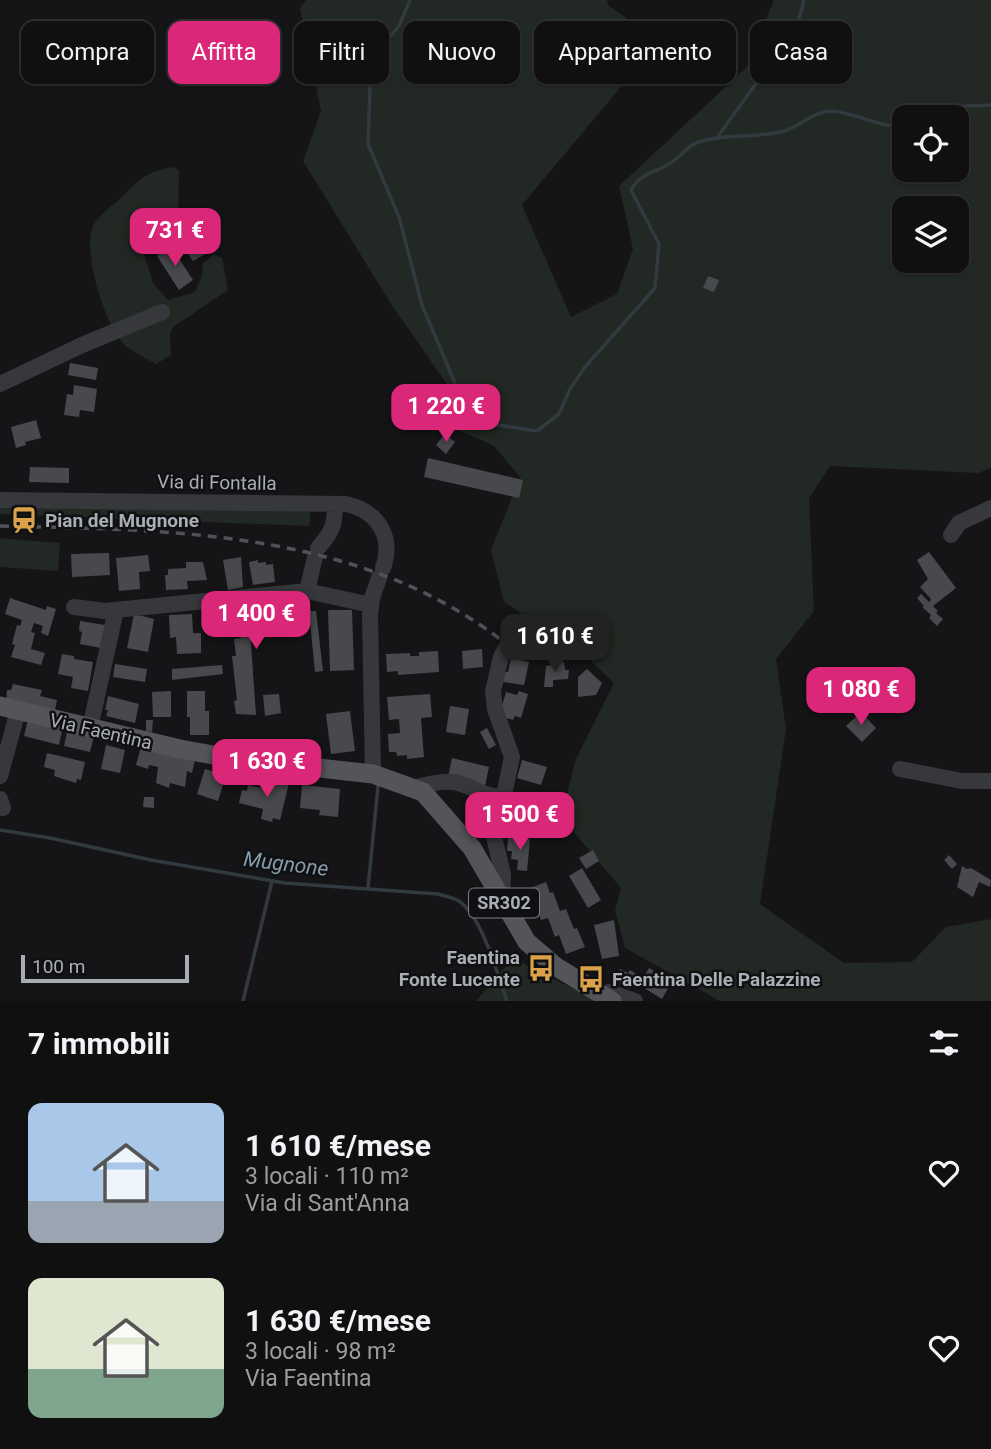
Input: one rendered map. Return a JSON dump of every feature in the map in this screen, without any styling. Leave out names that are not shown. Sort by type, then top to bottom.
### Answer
[{"type":"main road","name":"Via Faentina","points":[[9,709],[230,758],[373,774],[414,788],[428,796],[463,836],[519,932],[535,950],[608,999]]},
{"type":"street","points":[[0,384],[71,350],[162,312]]},
{"type":"street","name":"Via di Fontalla","points":[[0,500],[335,504],[356,506],[365,510],[383,530],[387,549],[371,605],[373,774]]},
{"type":"street","points":[[307,591],[316,553],[335,523],[335,504]]},
{"type":"street","points":[[951,536],[959,523],[991,508]]},
{"type":"street","points":[[74,607],[105,611],[307,591],[371,605]]},
{"type":"street","points":[[90,728],[116,610]]},
{"type":"street","points":[[414,788],[456,782],[499,797],[504,795],[512,757],[495,709],[493,691],[501,657],[515,632]]},
{"type":"street","points":[[0,776],[9,709]]},
{"type":"street","points":[[900,769],[962,781],[991,780]]},
{"type":"street","points":[[499,797],[494,837],[503,874],[502,900]]},
{"type":"street","name":"Via Faentina","points":[[608,999],[609,992],[614,992],[635,1001]]},
{"type":"shaded area","points":[[306,0],[607,0],[608,5],[631,21],[534,21],[534,84],[623,84],[522,205],[571,317],[617,294],[633,249],[619,186],[729,84],[736,84],[736,77],[747,67],[750,60],[750,84],[852,84],[852,21],[766,21],[774,0],[991,0],[991,468],[978,473],[830,466],[809,498],[814,611],[776,659],[786,729],[760,904],[844,963],[912,962],[946,927],[991,919],[991,1001],[720,1001],[625,948],[615,910],[621,888],[561,817],[576,759],[614,683],[582,653],[504,602],[491,550],[520,477],[494,446],[447,425],[456,397],[391,304],[303,161],[321,111],[315,84],[389,84],[389,21],[303,21],[300,8]]},
{"type":"shaded area","points":[[172,167],[179,170],[178,228],[156,235],[144,254],[153,283],[168,300],[195,292],[203,273],[202,264],[214,254],[222,258],[228,290],[173,327],[170,335],[171,355],[156,364],[128,348],[112,326],[94,276],[90,244],[93,226],[104,212],[144,177]]},
{"type":"shaded area","points":[[0,504],[311,510],[309,526],[0,514]]},
{"type":"shaded area","points":[[0,538],[60,543],[58,571],[0,567]]},
{"type":"shaded area","points":[[513,958],[597,1001],[476,1001]]},
{"type":"building","points":[[201,243],[207,253],[193,261],[187,252]]},
{"type":"building","points":[[171,246],[193,280],[179,290],[157,256]]},
{"type":"building","points":[[708,276],[719,280],[714,292],[703,288]]},
{"type":"building","points":[[70,363],[98,368],[96,380],[68,375]]},
{"type":"building","points":[[74,385],[97,389],[94,412],[80,410],[79,417],[64,415],[67,394],[73,395]]},
{"type":"building","points":[[36,420],[41,438],[25,442],[26,445],[16,448],[11,427]]},
{"type":"building","points":[[445,434],[455,442],[446,454],[436,445]]},
{"type":"building","points":[[428,458],[523,480],[519,498],[424,477]]},
{"type":"building","points":[[30,467],[69,468],[69,483],[29,482]]},
{"type":"building","points":[[929,552],[956,588],[933,606],[943,619],[937,626],[917,598],[921,594],[929,602],[931,599],[920,587],[928,579],[917,560]]},
{"type":"building","points":[[109,553],[110,575],[72,577],[71,554]]},
{"type":"building","points":[[148,555],[150,571],[139,572],[140,589],[119,591],[116,558]]},
{"type":"building","points":[[241,557],[243,587],[228,590],[223,560]]},
{"type":"building","points":[[258,560],[258,563],[273,564],[275,582],[253,585],[249,562]]},
{"type":"building","points":[[186,562],[203,562],[207,580],[187,581],[188,589],[166,590],[165,575],[168,575],[168,569],[186,568]]},
{"type":"building","points":[[10,598],[46,610],[47,606],[56,609],[48,636],[41,633],[43,626],[34,623],[31,632],[35,633],[31,649],[45,653],[41,665],[11,657],[17,625],[20,626],[22,620],[5,614]]},
{"type":"building","points":[[300,605],[303,624],[250,630],[256,715],[236,714],[232,656],[236,656],[234,639],[241,638],[239,621],[247,620],[246,611]]},
{"type":"building","points":[[328,610],[352,610],[354,670],[330,671]]},
{"type":"building","points":[[309,611],[316,611],[323,671],[315,672]]},
{"type":"building","points":[[134,614],[154,619],[148,652],[127,648]]},
{"type":"building","points":[[192,614],[193,633],[201,633],[201,653],[177,654],[176,637],[170,638],[169,615]]},
{"type":"building","points":[[80,621],[105,625],[101,648],[80,644]]},
{"type":"building","points":[[482,649],[483,667],[463,669],[462,651]]},
{"type":"building","points":[[438,651],[439,672],[398,675],[398,671],[387,672],[386,654],[410,653],[410,656],[419,656],[419,652]]},
{"type":"building","points":[[62,654],[93,662],[88,691],[71,688],[73,677],[58,674]]},
{"type":"building","points":[[511,658],[529,662],[524,685],[503,682]]},
{"type":"building","points":[[564,662],[565,670],[569,670],[568,679],[553,680],[553,687],[544,687],[546,666]]},
{"type":"building","points":[[115,664],[147,669],[145,682],[113,677]]},
{"type":"building","points":[[222,665],[223,674],[172,680],[172,669]]},
{"type":"building","points":[[587,669],[602,683],[596,695],[578,697],[578,677]]},
{"type":"building","points":[[13,684],[42,690],[40,696],[57,700],[54,715],[6,703],[7,690],[11,690]]},
{"type":"building","points":[[171,691],[171,717],[153,717],[152,692]]},
{"type":"building","points":[[187,691],[205,691],[205,711],[209,711],[209,735],[190,735]]},
{"type":"building","points":[[519,691],[528,694],[521,718],[515,716],[513,720],[499,716],[506,692],[517,695]]},
{"type":"building","points":[[279,694],[281,713],[265,716],[263,695]]},
{"type":"building","points":[[430,694],[432,717],[421,718],[424,757],[407,759],[407,755],[397,756],[396,752],[389,752],[388,734],[400,733],[399,719],[389,720],[387,697]]},
{"type":"building","points":[[108,696],[139,704],[135,723],[106,716]]},
{"type":"building","points":[[450,706],[469,709],[465,735],[446,732]]},
{"type":"building","points":[[350,711],[355,751],[331,754],[326,714]]},
{"type":"building","points":[[861,712],[876,728],[862,742],[846,726]]},
{"type":"building","points":[[28,719],[62,731],[59,745],[24,736]]},
{"type":"building","points":[[146,720],[153,720],[152,732],[146,731]]},
{"type":"building","points":[[487,728],[496,745],[489,749],[480,732]]},
{"type":"building","points":[[67,732],[94,736],[90,752],[64,746]]},
{"type":"building","points":[[106,745],[125,750],[120,773],[101,769]]},
{"type":"building","points":[[141,747],[195,759],[192,773],[187,771],[185,787],[170,783],[169,788],[156,783],[158,767],[149,765],[148,769],[136,765]]},
{"type":"building","points":[[47,753],[85,762],[81,780],[77,779],[76,783],[54,776],[55,770],[44,767]]},
{"type":"building","points":[[452,758],[489,767],[485,786],[448,777]]},
{"type":"building","points":[[522,760],[547,767],[541,785],[517,778]]},
{"type":"building","points":[[205,769],[226,775],[218,801],[197,794]]},
{"type":"building","points":[[268,778],[289,783],[280,820],[273,818],[272,822],[261,819],[263,809],[239,803],[242,790],[247,791],[248,785],[265,789]]},
{"type":"building","points":[[302,785],[340,789],[338,817],[319,815],[320,810],[300,808]]},
{"type":"building","points":[[514,792],[534,799],[526,823],[505,817]]},
{"type":"building","points":[[144,797],[154,797],[154,808],[143,807]]},
{"type":"building","points":[[508,838],[530,839],[527,871],[517,870],[518,860],[511,859],[512,851],[507,851]]},
{"type":"building","points":[[593,850],[599,861],[586,869],[579,858]]},
{"type":"building","points":[[949,855],[957,864],[952,869],[944,860]]},
{"type":"building","points":[[962,866],[971,868],[991,880],[990,887],[979,882],[973,897],[957,887]]},
{"type":"building","points":[[582,868],[601,900],[588,908],[569,876]]},
{"type":"building","points":[[546,882],[560,911],[566,909],[585,947],[566,954],[559,935],[555,937],[548,918],[541,920],[528,889]]},
{"type":"building","points":[[614,920],[619,956],[602,959],[594,925]]},
{"type":"building","points":[[649,968],[672,981],[662,999],[639,985]]},
{"type":"building","points":[[620,969],[628,973],[630,970],[638,975],[629,989],[614,980]]},
{"type":"waterway","points":[[410,0],[399,26],[371,60],[368,144],[399,217],[422,305],[473,421],[537,431],[559,414],[570,389],[585,367],[655,288],[659,244],[631,190],[643,177],[669,164],[699,142],[784,131],[825,112],[841,112],[892,125]]},
{"type":"waterway","points":[[716,139],[797,27],[804,0]]},
{"type":"waterway","points":[[969,106],[991,105]]},
{"type":"waterway","points":[[368,888],[378,786]]},
{"type":"waterway","name":"Mugnone","points":[[0,830],[285,883],[438,894],[452,898],[468,909],[482,933],[507,1001]]},
{"type":"waterway","points":[[243,1001],[272,881]]},
{"type":"railway","points":[[0,526],[196,535],[260,543],[324,556],[385,576],[444,603],[500,639]]},
{"type":"place","name":"Pian del Mugnone","points":[[24,520]]},
{"type":"place","name":"Faentina Fonte Lucente","points":[[541,968]]},
{"type":"place","name":"Faentina Delle Palazzine","points":[[591,979]]}]
